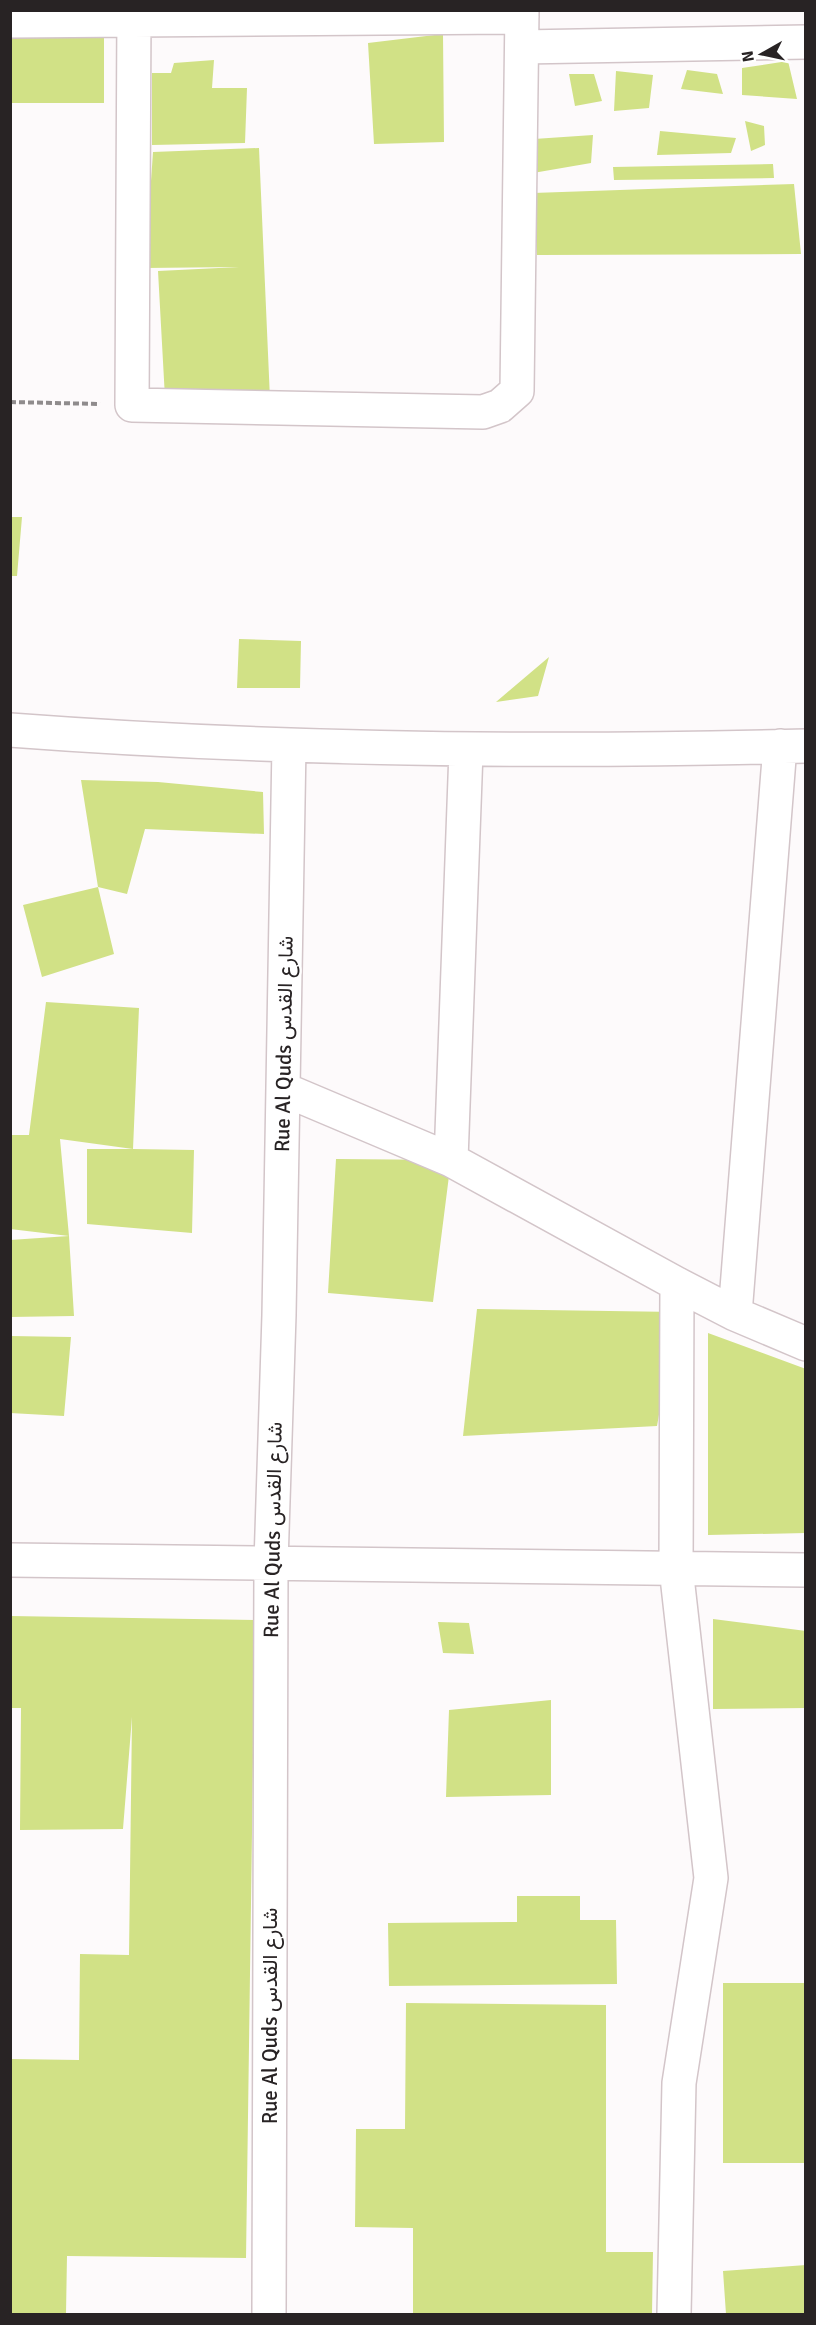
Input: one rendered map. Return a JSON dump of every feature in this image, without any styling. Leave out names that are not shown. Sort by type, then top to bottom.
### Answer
[{"type":"street","points":[[10,21],[134,16],[522,25],[806,42]]},
{"type":"street","points":[[134,16],[132,405],[483,412],[500,406],[517,391],[522,25]]},
{"type":"street","points":[[10,730],[113,738],[466,751],[793,746],[735,1314]]},
{"type":"street","name":"Rue Al Quds شارع القدس","points":[[269,2314],[271,1563],[289,746]]},
{"type":"street","points":[[451,1160],[466,751]]},
{"type":"street","points":[[283,1089],[451,1160],[677,1284],[735,1314],[806,1344]]},
{"type":"street","points":[[674,2314],[679,2083],[711,1878],[676,1568],[677,1284]]},
{"type":"street","points":[[10,1560],[806,1570]]},
{"type":"path","points":[[10,402],[132,405]]},
{"type":"building","points":[[10,28],[104,28],[104,103],[10,103]]},
{"type":"building","points":[[443,34],[444,142],[374,144],[368,43]]},
{"type":"building","points":[[214,60],[212,88],[247,88],[245,143],[152,145],[152,73],[171,73],[174,63]]},
{"type":"building","points":[[788,61],[797,99],[742,95],[742,68]]},
{"type":"building","points":[[687,70],[717,74],[723,94],[681,89]]},
{"type":"building","points":[[616,71],[653,75],[649,108],[614,111]]},
{"type":"building","points":[[569,74],[594,74],[602,101],[575,106]]},
{"type":"building","points":[[745,121],[764,126],[765,145],[751,151]]},
{"type":"building","points":[[660,131],[736,138],[731,153],[657,155]]},
{"type":"building","points":[[593,135],[591,163],[533,173],[534,139]]},
{"type":"building","points":[[259,148],[270,399],[165,398],[158,271],[239,267],[145,268],[153,152]]},
{"type":"building","points":[[773,164],[774,178],[614,180],[613,167]]},
{"type":"building","points":[[794,184],[801,254],[537,255],[533,193]]},
{"type":"building","points":[[10,517],[22,517],[17,576],[10,576]]},
{"type":"building","points":[[239,639],[301,641],[300,688],[237,688]]},
{"type":"building","points":[[549,657],[538,696],[496,702]]},
{"type":"building","points":[[81,780],[158,782],[263,792],[264,834],[145,829],[127,894],[98,887]]},
{"type":"building","points":[[98,887],[114,954],[42,977],[23,905]]},
{"type":"building","points":[[46,1002],[139,1008],[133,1149],[60,1139],[69,1236],[10,1229],[10,1135],[29,1135]]},
{"type":"building","points":[[87,1149],[194,1150],[192,1233],[87,1224]]},
{"type":"building","points":[[336,1159],[451,1160],[433,1302],[328,1293]]},
{"type":"building","points":[[69,1236],[74,1316],[10,1317],[10,1240]]},
{"type":"building","points":[[477,1309],[677,1312],[657,1426],[463,1436]]},
{"type":"building","points":[[708,1333],[806,1369],[806,1533],[708,1535]]},
{"type":"building","points":[[10,1336],[71,1337],[64,1416],[10,1413]]},
{"type":"building","points":[[10,1616],[255,1620],[246,2258],[67,2256],[66,2314],[10,2314],[10,2059],[79,2060],[80,1954],[129,1955],[132,1717],[123,1829],[20,1830],[21,1708],[10,1708]]},
{"type":"building","points":[[713,1619],[806,1631],[806,1708],[713,1709]]},
{"type":"building","points":[[438,1622],[469,1623],[474,1654],[443,1653]]},
{"type":"building","points":[[551,1700],[551,1795],[446,1797],[449,1710]]},
{"type":"building","points":[[517,1896],[580,1896],[580,1920],[616,1920],[617,1984],[389,1986],[388,1923],[517,1922]]},
{"type":"building","points":[[723,1983],[806,1983],[806,2163],[723,2163]]},
{"type":"building","points":[[406,2003],[606,2005],[606,2252],[653,2252],[652,2314],[413,2314],[413,2228],[355,2227],[356,2129],[405,2129]]},
{"type":"building","points":[[806,2265],[806,2314],[726,2314],[723,2271]]}]
